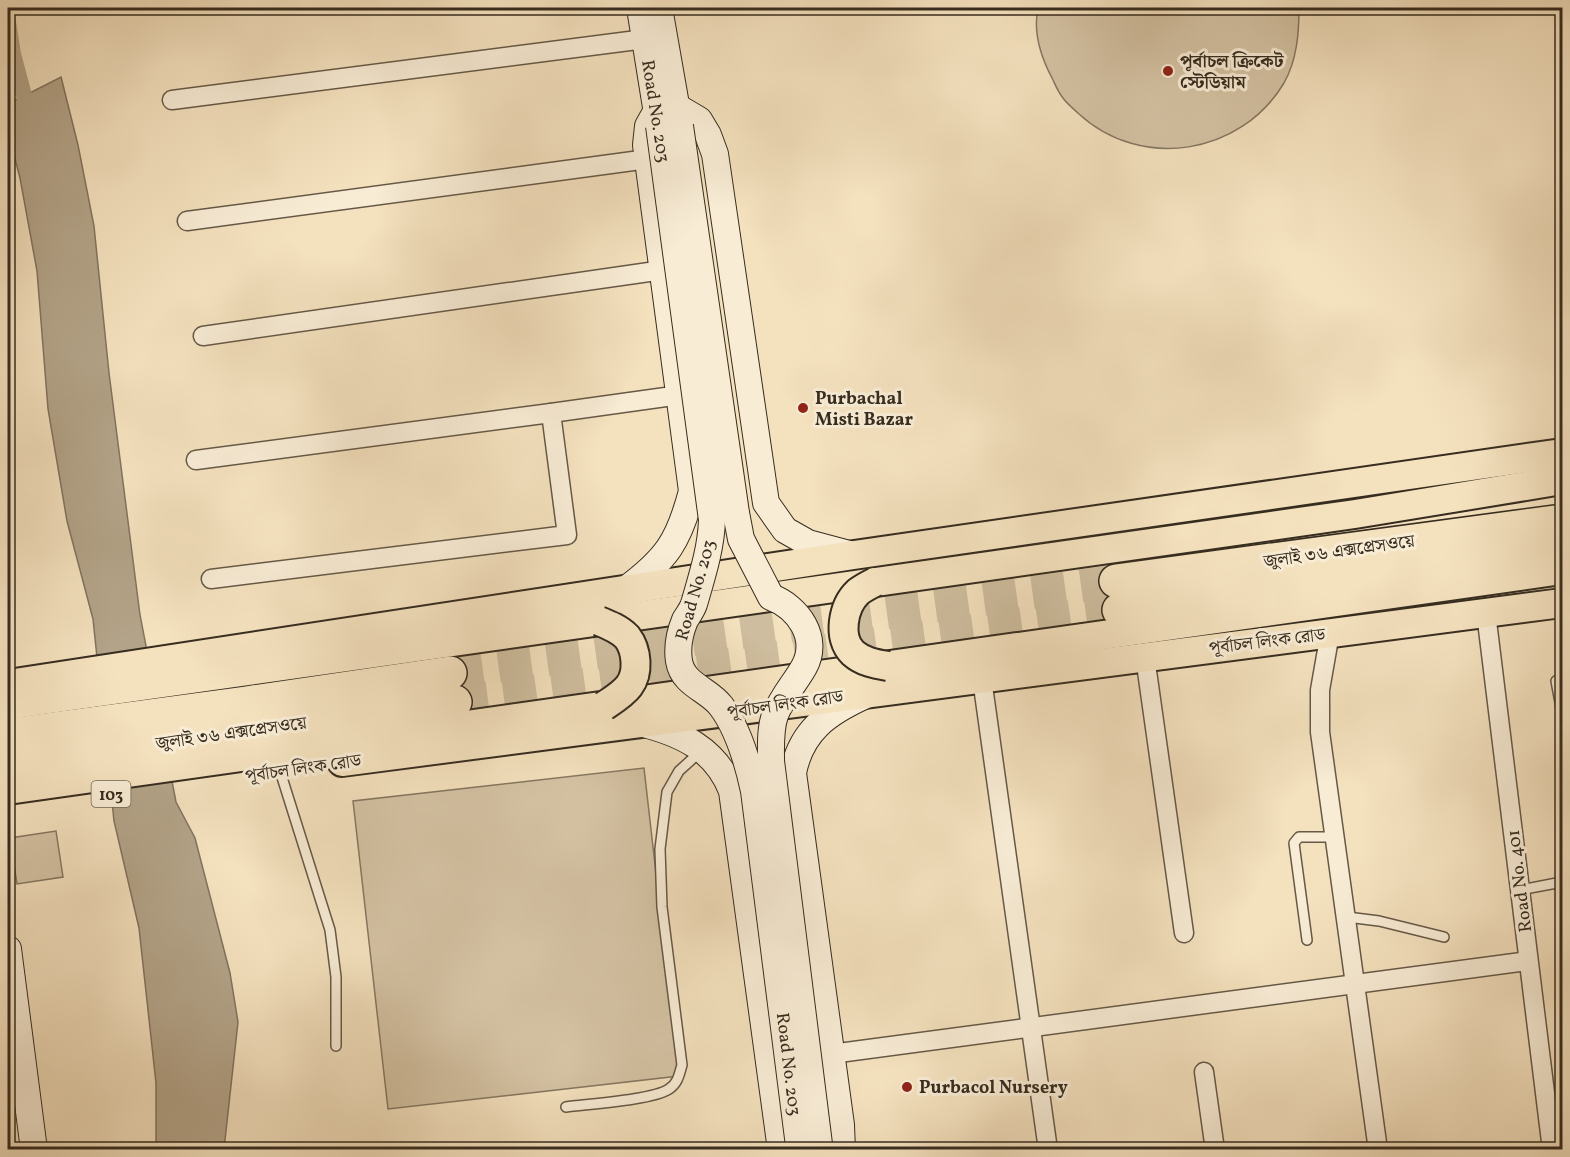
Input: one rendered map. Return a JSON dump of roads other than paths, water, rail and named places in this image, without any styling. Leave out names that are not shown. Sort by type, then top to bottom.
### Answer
[{"type":"highway","name":"জুলাই ৩৬ এক্সপ্রেসওয়ে","points":[[1563,521],[1118,595],[1563,547]]},
{"type":"highway","name":"জুলাই ৩৬ এক্সপ্রেসওয়ে","points":[[8,763],[248,717],[452,688]]},
{"type":"highway","name":"জুলাই ৩৬ এক্সপ্রেসওয়ে","points":[[8,735],[248,717]]},
{"type":"main road","points":[[8,684],[854,555],[1563,453]]},
{"type":"main road","points":[[8,705],[1355,514],[1563,480]]},
{"type":"main road","points":[[8,790],[1563,570]]},
{"type":"main road","points":[[874,582],[859,592],[846,610],[844,637],[851,651],[860,658],[888,666]]},
{"type":"main road","name":"পূর্বাচল লিংক রোড","points":[[8,803],[46,803],[872,692],[1563,603]]},
{"type":"main road","points":[[599,621],[615,627],[628,638],[635,655],[636,669],[631,684],[604,706]]},
{"type":"street","name":"Road No. 203","points":[[640,8],[645,39],[668,117],[741,539],[771,597],[792,608],[803,621],[808,637],[809,650],[806,665],[775,715],[771,761],[810,1148]]},
{"type":"street","name":"Road No. 203","points":[[659,8],[668,117],[712,520],[709,554],[693,608],[680,634],[679,661],[684,675],[692,684],[706,692],[721,706],[748,764],[810,1148]]},
{"type":"street","points":[[172,100],[645,39]]},
{"type":"street","name":"Road No. 203","points":[[625,590],[666,555],[685,519],[692,491],[646,145],[648,126],[668,117],[699,120],[715,154],[766,503],[785,530],[808,543],[854,555]]},
{"type":"street","points":[[187,221],[648,159]]},
{"type":"street","points":[[203,336],[663,270]]},
{"type":"street","points":[[196,460],[680,395]]},
{"type":"street","points":[[211,579],[567,535],[551,413]]},
{"type":"street","name":"Road No. 401","points":[[1486,613],[1552,1149]]},
{"type":"street","points":[[1330,633],[1320,690],[1320,732],[1378,1149]]},
{"type":"street","points":[[1145,657],[1184,933]]},
{"type":"street","points":[[982,679],[1048,1149]]},
{"type":"street","points":[[810,1148],[841,1125],[793,773],[798,751],[824,718],[844,705],[872,692]]},
{"type":"street","name":"Road No. 203","points":[[640,723],[665,729],[703,750],[718,763],[726,775],[732,791],[810,1148]]},
{"type":"street","points":[[8,949],[9,978],[34,1149]]},
{"type":"street","points":[[831,1054],[1528,961]]},
{"type":"street","points":[[8,1069],[19,1149]]},
{"type":"street","points":[[1204,1072],[1215,1149]]},
{"type":"lane","points":[[1563,680],[1556,681],[1563,713]]},
{"type":"lane","points":[[566,1107],[650,1096],[668,1090],[678,1081],[682,1065],[663,908],[660,849],[662,822],[667,792],[679,771],[703,750]]},
{"type":"lane","points":[[280,771],[330,930],[336,976],[336,1046]]},
{"type":"lane","points":[[1307,940],[1294,843],[1299,837],[1336,837]]},
{"type":"lane","points":[[1520,890],[1563,882]]},
{"type":"lane","points":[[1347,918],[1379,921],[1443,937]]},
{"type":"waterway","points":[[8,22],[13,54],[30,118]]},
{"type":"tunnel","points":[[450,673],[1116,581]]},
{"type":"tunnel","points":[[455,702],[1119,610]]},
{"type":"place","name":"পূর্বাচল ক্রিকেট স্টেডিয়াম","points":[[1168,71]]},
{"type":"place","name":"Purbachal Misti Bazar","points":[[803,408]]},
{"type":"place","name":"Purbacol Nursery","points":[[907,1087]]}]
